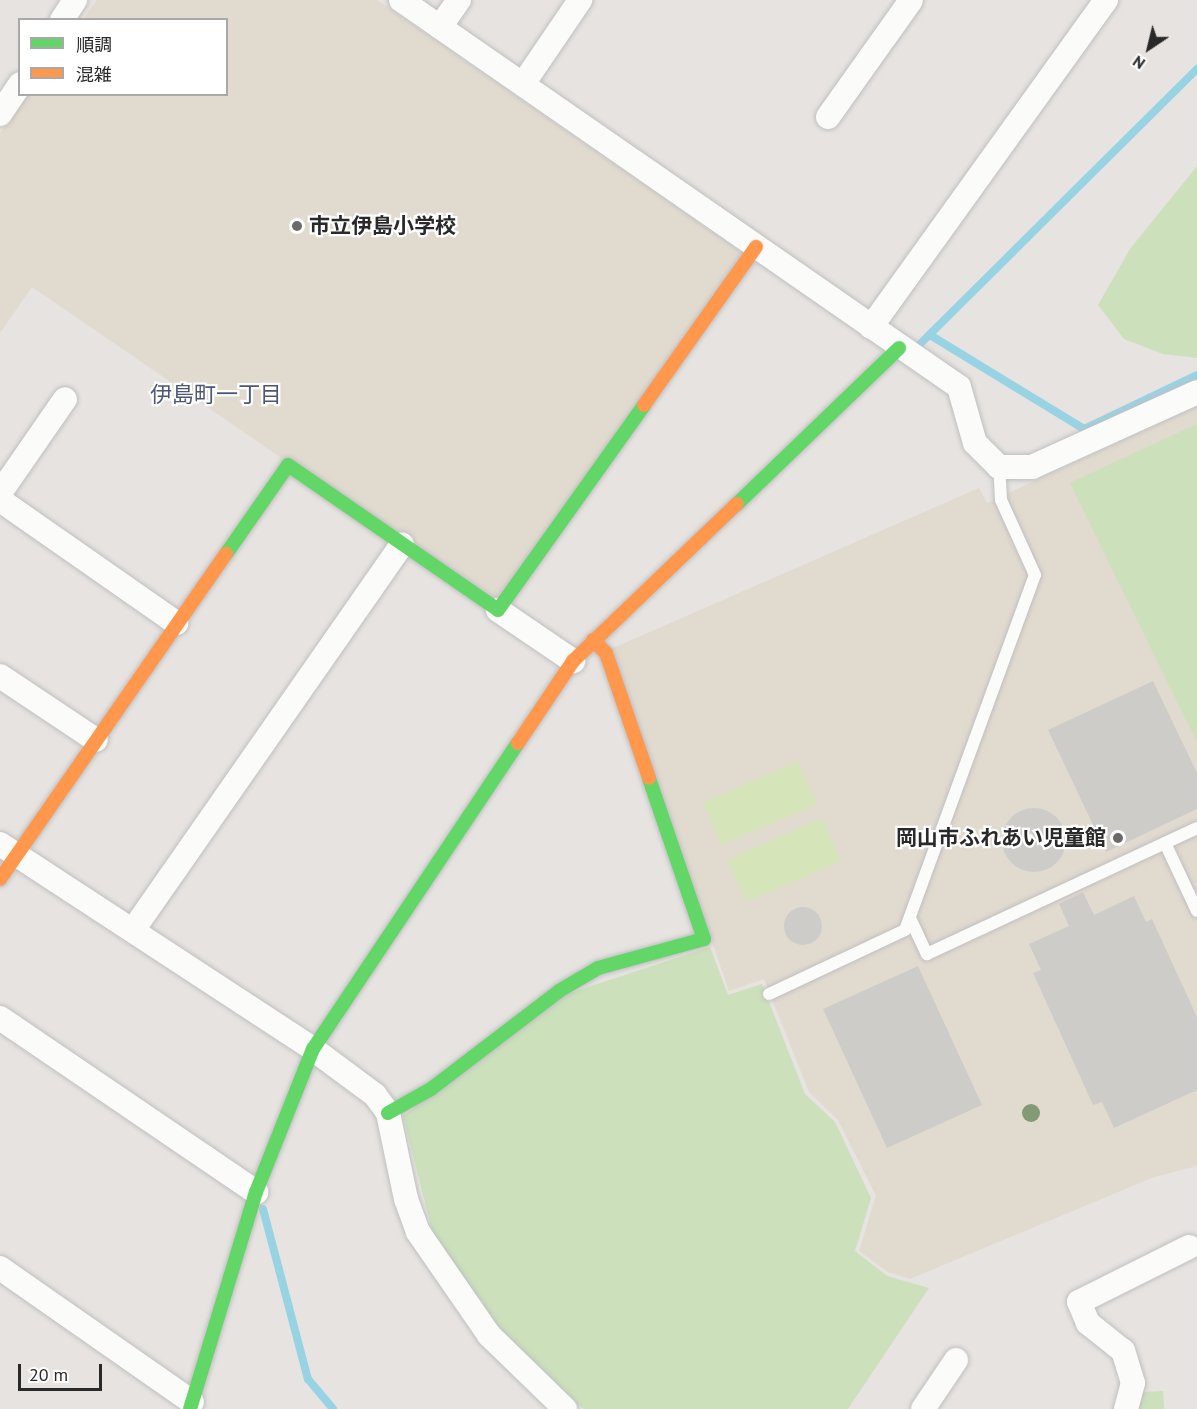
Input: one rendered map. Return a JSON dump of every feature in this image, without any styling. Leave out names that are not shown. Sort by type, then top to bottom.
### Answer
[{"type":"street","points":[[63,18],[75,0]]},
{"type":"street","points":[[401,0],[959,387],[975,443],[999,467],[1032,467],[1197,392]]},
{"type":"street","points":[[440,27],[459,0]]},
{"type":"street","points":[[523,84],[580,0]]},
{"type":"street","points":[[828,117],[911,0]]},
{"type":"street","points":[[871,327],[1106,0]]},
{"type":"street","points":[[0,114],[18,87]]},
{"type":"street","points":[[498,610],[756,247]]},
{"type":"street","points":[[0,1268],[191,1406],[256,1192],[313,1049],[573,662],[593,640],[906,352]]},
{"type":"street","points":[[0,493],[65,399]]},
{"type":"street","points":[[0,879],[8,849],[96,740],[288,465],[573,662]]},
{"type":"street","points":[[0,500],[176,623]]},
{"type":"street","points":[[133,930],[402,545]]},
{"type":"street","points":[[388,1113],[431,1089],[559,991],[598,968],[704,939],[606,653],[593,640]]},
{"type":"street","points":[[0,676],[96,740]]},
{"type":"street","points":[[8,849],[313,1049],[375,1095],[388,1113],[406,1199],[418,1232],[489,1335],[565,1409]]},
{"type":"street","points":[[0,1018],[256,1192]]},
{"type":"street","points":[[1126,1409],[1133,1383],[1123,1351],[1088,1323],[1079,1302],[1189,1246]]},
{"type":"street","points":[[923,1409],[956,1360]]},
{"type":"lane","points":[[769,994],[905,930],[1035,575],[1001,500],[999,467]]},
{"type":"lane","points":[[910,918],[927,954],[1197,828]]},
{"type":"lane","points":[[1165,843],[1197,911]]},
{"type":"shaded area","points":[[97,0],[377,0],[744,254],[498,599],[277,455],[32,287],[0,333],[0,133],[27,96],[228,96],[228,18],[84,18]]},
{"type":"shaded area","points":[[1197,406],[1197,1166],[1154,1177],[910,1279],[888,1272],[859,1251],[876,1196],[838,1120],[809,1092],[764,979],[729,991],[611,649],[979,488],[987,503]]},
{"type":"green space","points":[[1197,166],[1197,358],[1163,354],[1124,339],[1098,305],[1130,249]]},
{"type":"green space","points":[[1197,424],[1197,742],[1070,483]]},
{"type":"green space","points":[[798,761],[817,804],[722,845],[703,803]]},
{"type":"green space","points":[[822,818],[841,861],[746,902],[727,860]]},
{"type":"green space","points":[[710,947],[728,995],[762,984],[805,1094],[835,1122],[871,1198],[855,1251],[887,1276],[929,1288],[848,1409],[584,1409],[558,1391],[478,1306],[434,1238],[403,1116],[564,995]]},
{"type":"green space","points":[[1163,1391],[1164,1409],[1139,1409],[1143,1392]]},
{"type":"building","points":[[1153,681],[1197,773],[1197,809],[1106,852],[1048,730]]},
{"type":"building","points":[[1028,808],[1040,808],[1057,817],[1064,828],[1066,840],[1064,852],[1057,863],[1040,872],[1028,872],[1016,867],[1007,858],[1002,846],[1002,834],[1007,822],[1016,813]]},
{"type":"building","points":[[1083,892],[1094,915],[1134,896],[1146,922],[1152,919],[1197,1017],[1197,1090],[1114,1128],[1102,1102],[1093,1105],[1033,973],[1041,970],[1029,944],[1069,926],[1059,904]]},
{"type":"building","points":[[803,907],[816,913],[822,926],[816,939],[803,945],[790,939],[784,926],[790,913]]},
{"type":"building","points":[[918,966],[982,1105],[887,1148],[823,1009]]},
{"type":"waterway","points":[[912,352],[1197,69]]},
{"type":"waterway","points":[[930,335],[1084,429],[1197,375]]},
{"type":"waterway","points":[[263,1209],[308,1379],[333,1409]]},
{"type":"traffic: fast","points":[[737,504],[899,348]]},
{"type":"traffic: fast","points":[[226,554],[288,465],[498,610],[644,405]]},
{"type":"traffic: fast","points":[[190,1409],[256,1192],[313,1049],[518,743]]},
{"type":"traffic: fast","points":[[388,1113],[431,1089],[559,991],[598,968],[704,939],[649,778]]},
{"type":"traffic: slow","points":[[644,405],[756,247]]},
{"type":"traffic: slow","points":[[518,743],[573,661],[737,504]]},
{"type":"traffic: slow","points":[[0,879],[226,554]]},
{"type":"traffic: slow","points":[[593,640],[606,653],[649,778]]},
{"type":"place","name":"市立伊島小学校","points":[[297,226]]},
{"type":"place","name":"岡山市ふれあい児童館","points":[[1118,838]]},
{"type":"district","name":"伊島町一丁目","points":[[216,395]]}]
